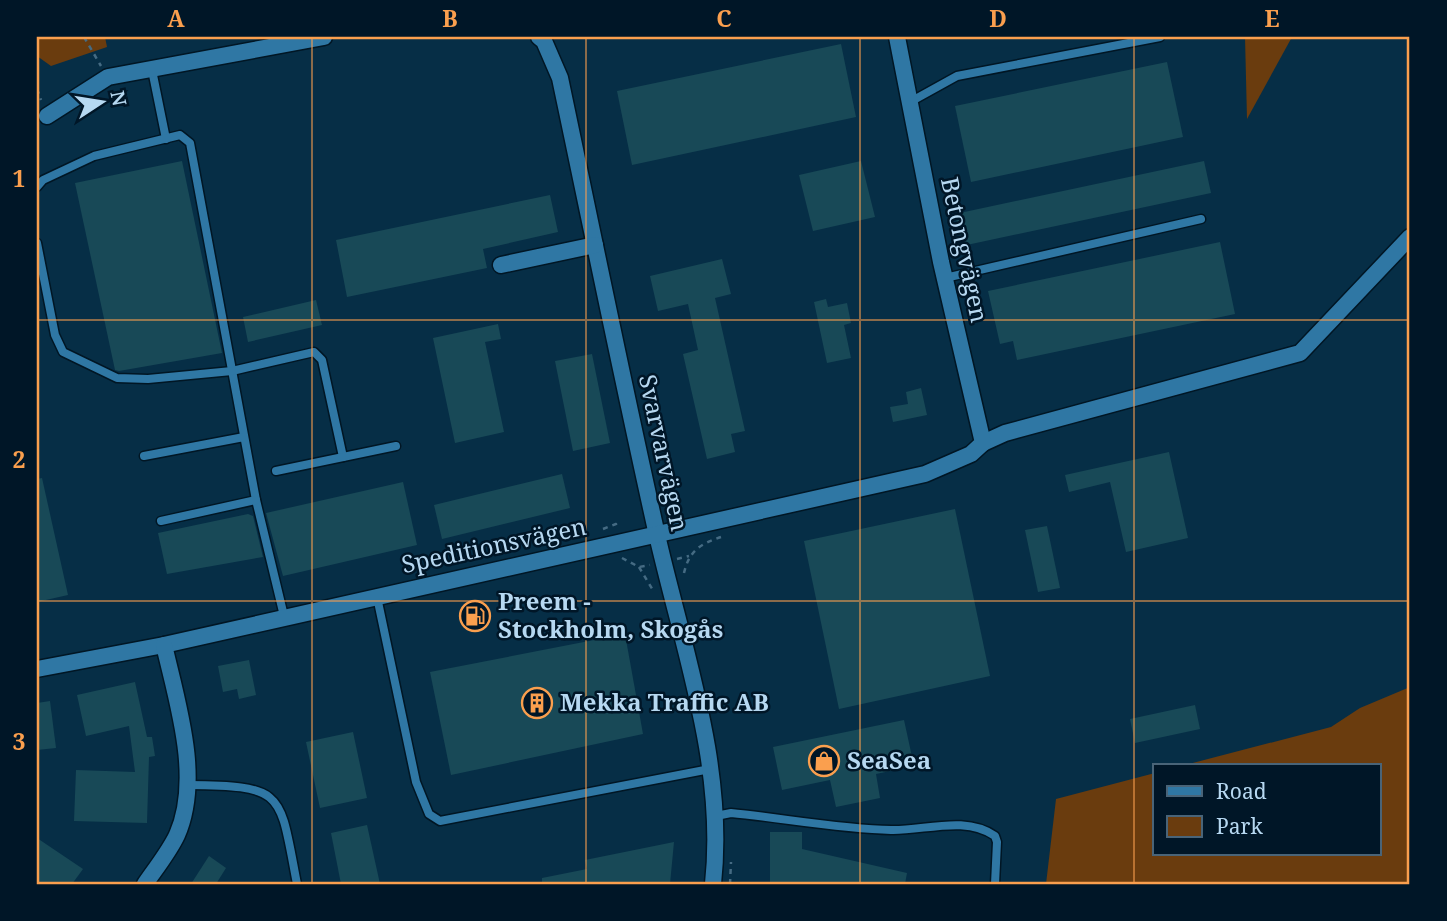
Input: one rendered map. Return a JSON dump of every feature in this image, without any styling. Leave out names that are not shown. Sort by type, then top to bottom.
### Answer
[{"type":"street","points":[[47,116],[108,78],[273,42],[324,37]]},
{"type":"street","name":"Svarvarvägen","points":[[538,37],[544,41],[560,78],[710,769],[716,816],[713,884]]},
{"type":"street","name":"Betongvägen","points":[[897,37],[945,278],[983,443]]},
{"type":"street","points":[[983,443],[1005,433],[1300,353],[1410,237]]},
{"type":"street","points":[[501,265],[595,245]]},
{"type":"street","name":"Speditionsvägen","points":[[37,669],[164,645],[376,595],[932,472],[983,443]]},
{"type":"street","points":[[145,884],[178,834],[188,785],[186,743],[164,645]]},
{"type":"lane","points":[[910,102],[957,76],[1160,37]]},
{"type":"lane","points":[[152,70],[166,139]]},
{"type":"lane","points":[[37,187],[43,180],[94,156],[180,135],[190,143],[256,500],[284,616]]},
{"type":"lane","points":[[945,278],[1201,219]]},
{"type":"lane","points":[[37,243],[55,335],[63,352],[117,378],[148,379],[232,371],[314,352],[319,354],[343,457]]},
{"type":"lane","points":[[144,456],[244,437]]},
{"type":"lane","points":[[276,471],[396,446]]},
{"type":"lane","points":[[162,521],[256,500]]},
{"type":"lane","points":[[376,595],[416,782],[429,814],[440,821],[710,769]]},
{"type":"lane","points":[[188,785],[241,786],[268,793],[275,801],[286,829],[298,884]]},
{"type":"lane","points":[[716,816],[731,813],[891,830],[949,825],[986,829],[995,836],[997,842],[995,884]]},
{"type":"path","points":[[84,37],[108,78]]},
{"type":"path","points":[[685,584],[683,572],[690,556],[700,544],[726,535]]},
{"type":"path","points":[[614,558],[622,559]]},
{"type":"path","points":[[639,567],[654,593]]},
{"type":"path","points":[[730,884],[732,849]]},
{"type":"green space","points":[[37,37],[105,37],[107,47],[51,66],[37,56]]},
{"type":"green space","points":[[1245,37],[1292,37],[1247,119]]},
{"type":"green space","points":[[1410,687],[1410,884],[1046,884],[1056,799],[1153,774],[1153,855],[1380,855],[1380,764],[1189,764],[1331,727],[1360,708]]},
{"type":"building","points":[[841,44],[856,117],[632,165],[617,91]]},
{"type":"building","points":[[1167,62],[1183,137],[971,182],[955,106]]},
{"type":"building","points":[[182,161],[222,353],[115,370],[75,183]]},
{"type":"building","points":[[861,161],[875,217],[813,231],[799,175]]},
{"type":"building","points":[[1204,161],[1211,193],[962,246],[955,214]]},
{"type":"building","points":[[550,195],[558,232],[483,249],[487,268],[347,297],[336,240]]},
{"type":"building","points":[[1220,242],[1235,314],[1017,360],[1013,341],[1000,344],[988,291]]},
{"type":"building","points":[[722,259],[731,294],[715,298],[745,431],[731,434],[735,452],[707,459],[683,354],[698,350],[688,304],[658,311],[650,276]]},
{"type":"building","points":[[826,299],[828,307],[847,303],[851,323],[844,325],[851,358],[827,363],[814,302]]},
{"type":"building","points":[[316,300],[322,325],[248,342],[243,317]]},
{"type":"building","points":[[498,324],[501,339],[485,342],[504,432],[455,443],[433,338]]},
{"type":"building","points":[[592,354],[610,443],[573,451],[555,361]]},
{"type":"building","points":[[921,388],[927,415],[893,422],[890,407],[908,404],[906,392]]},
{"type":"building","points":[[1169,452],[1188,538],[1126,552],[1110,482],[1069,492],[1065,475]]},
{"type":"building","points":[[562,474],[570,508],[442,539],[434,505]]},
{"type":"building","points":[[42,478],[68,595],[37,602],[37,479]]},
{"type":"building","points":[[403,482],[417,545],[283,576],[266,513]]},
{"type":"building","points":[[955,509],[990,676],[839,709],[804,541]]},
{"type":"building","points":[[248,514],[253,516],[263,557],[167,574],[158,533]]},
{"type":"building","points":[[1047,526],[1060,588],[1038,592],[1025,530]]},
{"type":"building","name":"Mekka Traffic AB","points":[[625,634],[643,734],[451,775],[430,672]]},
{"type":"building","points":[[249,660],[256,695],[239,699],[237,689],[223,692],[218,666]]},
{"type":"building","points":[[135,682],[147,737],[152,737],[155,756],[149,757],[147,823],[74,821],[76,770],[135,772],[129,726],[86,736],[77,695]]},
{"type":"building","points":[[50,701],[56,748],[37,750],[37,703]]},
{"type":"building","points":[[1195,705],[1200,729],[1135,743],[1130,719]]},
{"type":"building","name":"SeaSea","points":[[904,720],[914,766],[876,774],[880,798],[836,807],[830,780],[782,790],[773,747]]},
{"type":"building","points":[[353,732],[367,798],[320,808],[306,742]]},
{"type":"building","points":[[367,825],[380,884],[341,884],[331,833]]},
{"type":"building","points":[[770,832],[802,832],[802,849],[907,873],[905,884],[770,884]]},
{"type":"building","points":[[37,838],[83,869],[72,884],[37,884]]},
{"type":"building","points":[[674,842],[670,884],[542,884],[542,878],[587,869],[585,860]]},
{"type":"building","points":[[209,856],[226,868],[216,884],[191,884]]},
{"type":"place","name":"Preem - Stockholm, Skogås","points":[[475,616]]},
{"type":"place","name":"Mekka Traffic AB","points":[[537,703]]},
{"type":"place","name":"SeaSea","points":[[824,761]]}]
